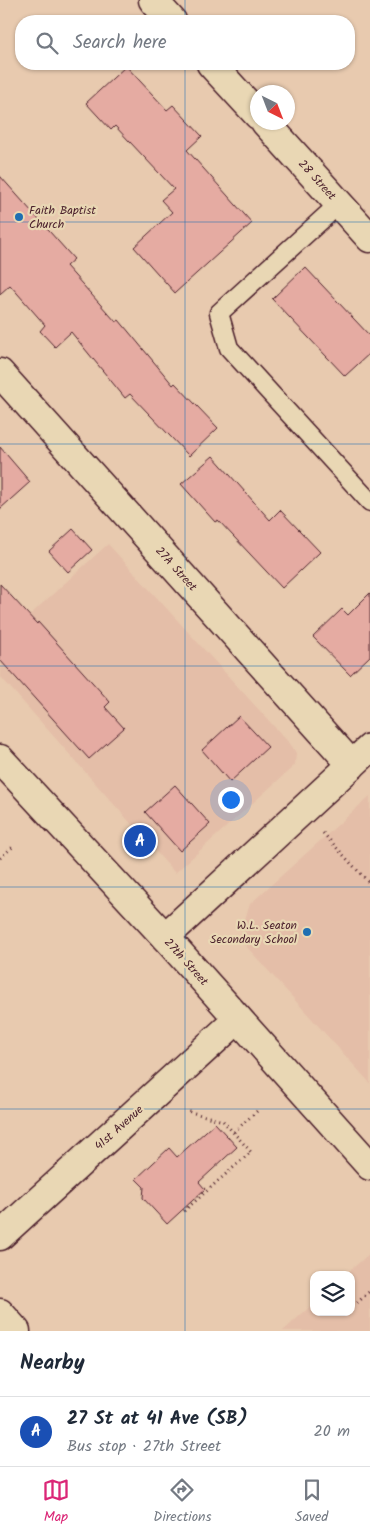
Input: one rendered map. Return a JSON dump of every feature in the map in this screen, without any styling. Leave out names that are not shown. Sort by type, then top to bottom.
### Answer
[{"type":"street","points":[[153,0],[167,15]]},
{"type":"street","points":[[217,70],[250,106]]},
{"type":"street","name":"28 Street","points":[[272,130],[370,238]]},
{"type":"street","name":"27A Street","points":[[0,373],[361,756]]},
{"type":"street","points":[[165,938],[361,756]]},
{"type":"street","name":"27th Street","points":[[0,758],[370,1166]]},
{"type":"street","name":"41st Avenue","points":[[0,1236],[238,1019]]},
{"type":"street","points":[[0,1313],[16,1331]]},
{"type":"lane","points":[[339,204],[219,313],[229,348],[370,502]]},
{"type":"path","points":[[324,833],[370,884]]},
{"type":"path","points":[[0,858],[15,845]]},
{"type":"path","points":[[184,1212],[250,1152],[223,1121],[187,1111]]},
{"type":"path","points":[[234,1132],[257,1111]]},
{"type":"path","points":[[357,1303],[370,1291]]},
{"type":"shaded area","points":[[108,544],[291,745],[296,753],[295,765],[175,873],[0,676],[0,642]]},
{"type":"shaded area","name":"W.L. Seaton Secondary School","points":[[370,796],[370,1083],[245,945],[245,919],[250,904]]},
{"type":"shaded area","points":[[370,1253],[370,1331],[283,1331],[310,1307],[310,1316],[355,1316],[355,1271],[350,1271]]},
{"type":"building","points":[[122,70],[130,70],[167,110],[173,105],[202,136],[187,150],[252,223],[175,293],[134,247],[172,212],[161,200],[174,189],[115,126],[111,130],[86,103]]},
{"type":"building","points":[[0,176],[74,259],[66,266],[116,322],[119,320],[173,385],[175,383],[218,428],[189,456],[130,394],[125,398],[71,332],[55,347],[40,331],[45,325],[10,285],[0,294]]},
{"type":"building","points":[[305,267],[370,336],[370,353],[345,376],[272,299]]},
{"type":"building","points":[[0,447],[30,482],[0,509]]},
{"type":"building","points":[[213,456],[270,520],[280,510],[320,552],[282,588],[218,520],[215,522],[181,484]]},
{"type":"building","points":[[73,529],[92,550],[68,572],[49,551]]},
{"type":"building","points":[[0,584],[37,624],[38,622],[110,702],[105,707],[124,728],[89,759],[0,660]]},
{"type":"building","points":[[370,593],[370,656],[350,675],[313,637],[342,609],[348,615]]},
{"type":"building","points":[[239,716],[268,747],[230,782],[202,750]]},
{"type":"building","points":[[175,785],[210,824],[180,851],[145,812]]},
{"type":"building","points":[[215,1123],[237,1147],[199,1182],[205,1189],[167,1224],[143,1198],[144,1187],[136,1179],[169,1148],[177,1157]]},
{"type":"place","name":"Faith Baptist Church","points":[[19,217]]},
{"type":"place","name":"27 St at 41 Ave (SB)","points":[[140,841]]},
{"type":"place","name":"W.L. Seaton Secondary School","points":[[307,932]]}]
